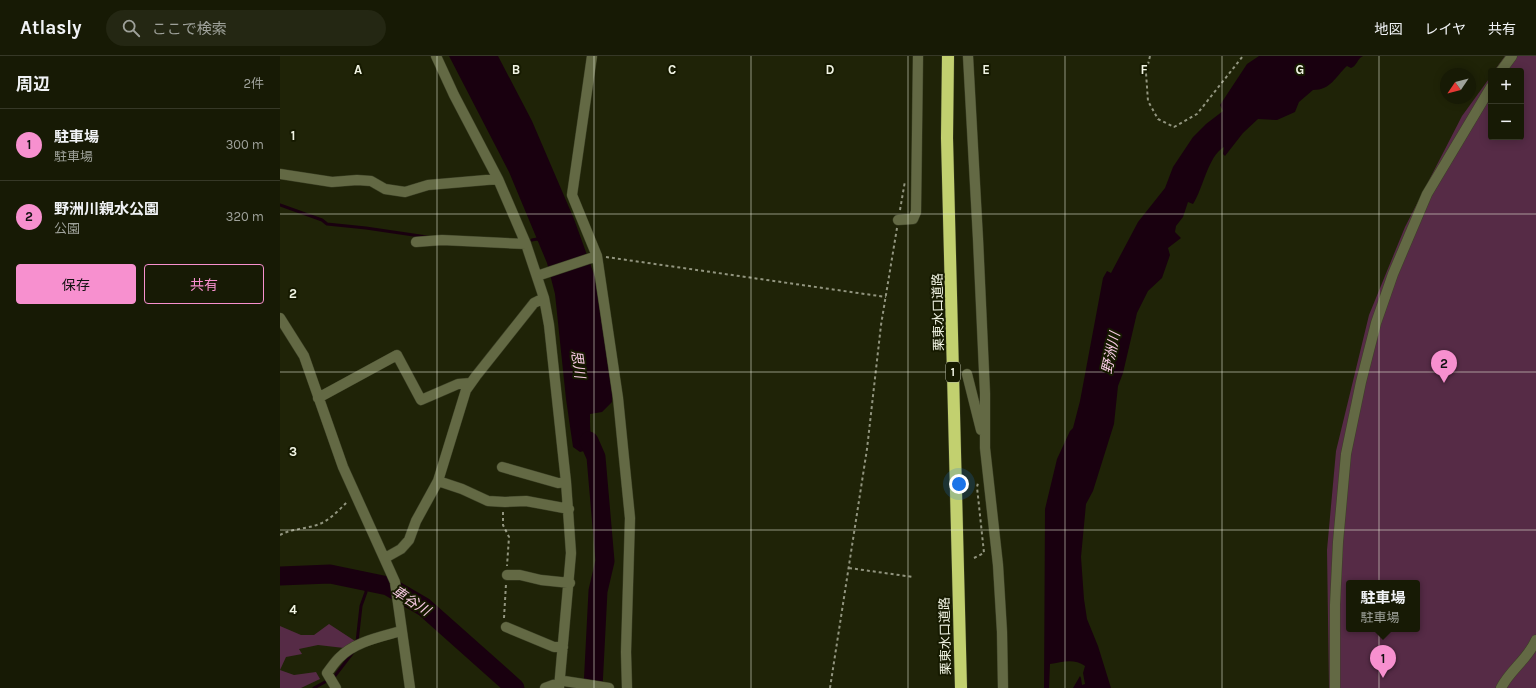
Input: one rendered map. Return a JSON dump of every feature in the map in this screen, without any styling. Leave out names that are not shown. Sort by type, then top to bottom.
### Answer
[{"type":"highway","name":"栗東水口道路","points":[[948,56],[947,138],[961,688]]},
{"type":"street","points":[[436,56],[498,179],[540,275],[549,325],[569,509],[572,553],[561,684]]},
{"type":"street","points":[[592,56],[572,194],[594,257],[618,398],[630,518],[626,652],[627,688]]},
{"type":"street","points":[[898,220],[914,219],[916,212],[918,56]]},
{"type":"street","points":[[968,56],[985,394],[985,448],[998,565],[1002,632],[1003,688]]},
{"type":"street","points":[[1503,68],[1512,56]]},
{"type":"street","points":[[1335,688],[1335,604],[1338,542],[1346,454],[1361,382],[1376,323],[1393,274],[1427,194],[1488,92]]},
{"type":"street","points":[[280,174],[332,182],[357,180],[371,181],[385,190],[405,192],[428,185],[498,179]]},
{"type":"street","points":[[416,242],[442,240],[526,244]]},
{"type":"street","points":[[540,275],[594,257]]},
{"type":"street","points":[[385,558],[401,548],[409,540],[416,521],[438,481],[466,390],[534,303],[544,298]]},
{"type":"street","points":[[280,318],[304,356],[343,467],[395,582],[399,601],[407,687]]},
{"type":"street","points":[[318,398],[397,355],[421,400],[458,384],[471,383]]},
{"type":"street","points":[[968,374],[985,448]]},
{"type":"street","points":[[502,468],[558,483],[566,482]]},
{"type":"street","points":[[438,481],[462,489],[488,501],[526,501],[569,509]]},
{"type":"street","points":[[506,575],[520,575],[541,580],[570,583]]},
{"type":"street","points":[[506,627],[554,647],[563,647]]},
{"type":"street","points":[[336,688],[327,673],[339,658],[354,647],[373,638],[401,631]]},
{"type":"street","points":[[1501,688],[1506,678],[1533,648],[1536,640]]},
{"type":"street","points":[[545,688],[561,684],[609,688]]},
{"type":"path","points":[[1150,56],[1146,73],[1148,101],[1158,119],[1174,127],[1197,114],[1243,56]]},
{"type":"path","points":[[830,688],[867,449],[881,324],[907,175]]},
{"type":"path","points":[[594,257],[886,298]]},
{"type":"path","points":[[974,558],[984,553],[977,487],[979,480],[988,475]]},
{"type":"path","points":[[280,535],[322,523],[339,510],[355,493]]},
{"type":"path","points":[[849,568],[913,577]]},
{"type":"shaded area","points":[[1505,56],[1536,56],[1536,688],[1329,688],[1327,550],[1336,451],[1369,315],[1405,227],[1462,116],[1471,104],[1476,104],[1476,97],[1488,80],[1488,140],[1524,140],[1524,68],[1496,68]]},
{"type":"shaded area","points":[[329,624],[355,641],[344,648],[318,645],[299,649],[302,654],[286,657],[280,670],[280,626],[301,635],[314,635]]},
{"type":"shaded area","points":[[280,670],[294,675],[316,672],[320,679],[301,688],[280,688]]},
{"type":"water","points":[[449,56],[498,56],[532,121],[574,219],[595,277],[612,393],[612,402],[602,412],[590,414],[591,438],[597,458],[598,468],[588,450],[580,452],[573,447],[566,399],[555,294],[547,263],[509,172]]},
{"type":"water","name":"野洲川","points":[[1259,56],[1363,56],[1353,67],[1351,68],[1347,66],[1329,85],[1324,88],[1313,90],[1299,102],[1295,112],[1277,120],[1258,119],[1243,133],[1225,156],[1223,154],[1224,147],[1218,151],[1210,165],[1197,198],[1193,204],[1188,202],[1183,217],[1176,226],[1175,232],[1181,238],[1168,248],[1170,255],[1162,278],[1148,291],[1137,313],[1123,373],[1118,386],[1114,424],[1093,491],[1086,504],[1081,557],[1084,599],[1087,619],[1098,646],[1111,688],[1073,688],[1080,676],[1082,685],[1085,684],[1083,673],[1085,666],[1077,662],[1068,661],[1050,664],[1049,688],[1044,688],[1045,509],[1057,459],[1070,431],[1073,428],[1080,401],[1103,278],[1107,271],[1111,273],[1138,222],[1165,188],[1173,167],[1193,137],[1206,124],[1223,111],[1220,105],[1247,64]]},
{"type":"waterway","points":[[280,205],[322,220],[327,224],[427,237]]},
{"type":"waterway","points":[[532,240],[540,240]]},
{"type":"waterway","name":"思川","points":[[589,441],[596,457],[605,561],[598,591],[593,688]]},
{"type":"waterway","name":"車谷川","points":[[280,576],[330,574],[388,586],[424,607],[515,688]]},
{"type":"waterway","points":[[357,642],[361,606],[366,592],[366,587],[371,582]]},
{"type":"waterway","points":[[314,688],[334,677],[354,651]]},
{"type":"place","name":"野洲川親水公園","points":[[1444,383]]},
{"type":"place","name":"駐車場","points":[[1383,678]]}]
